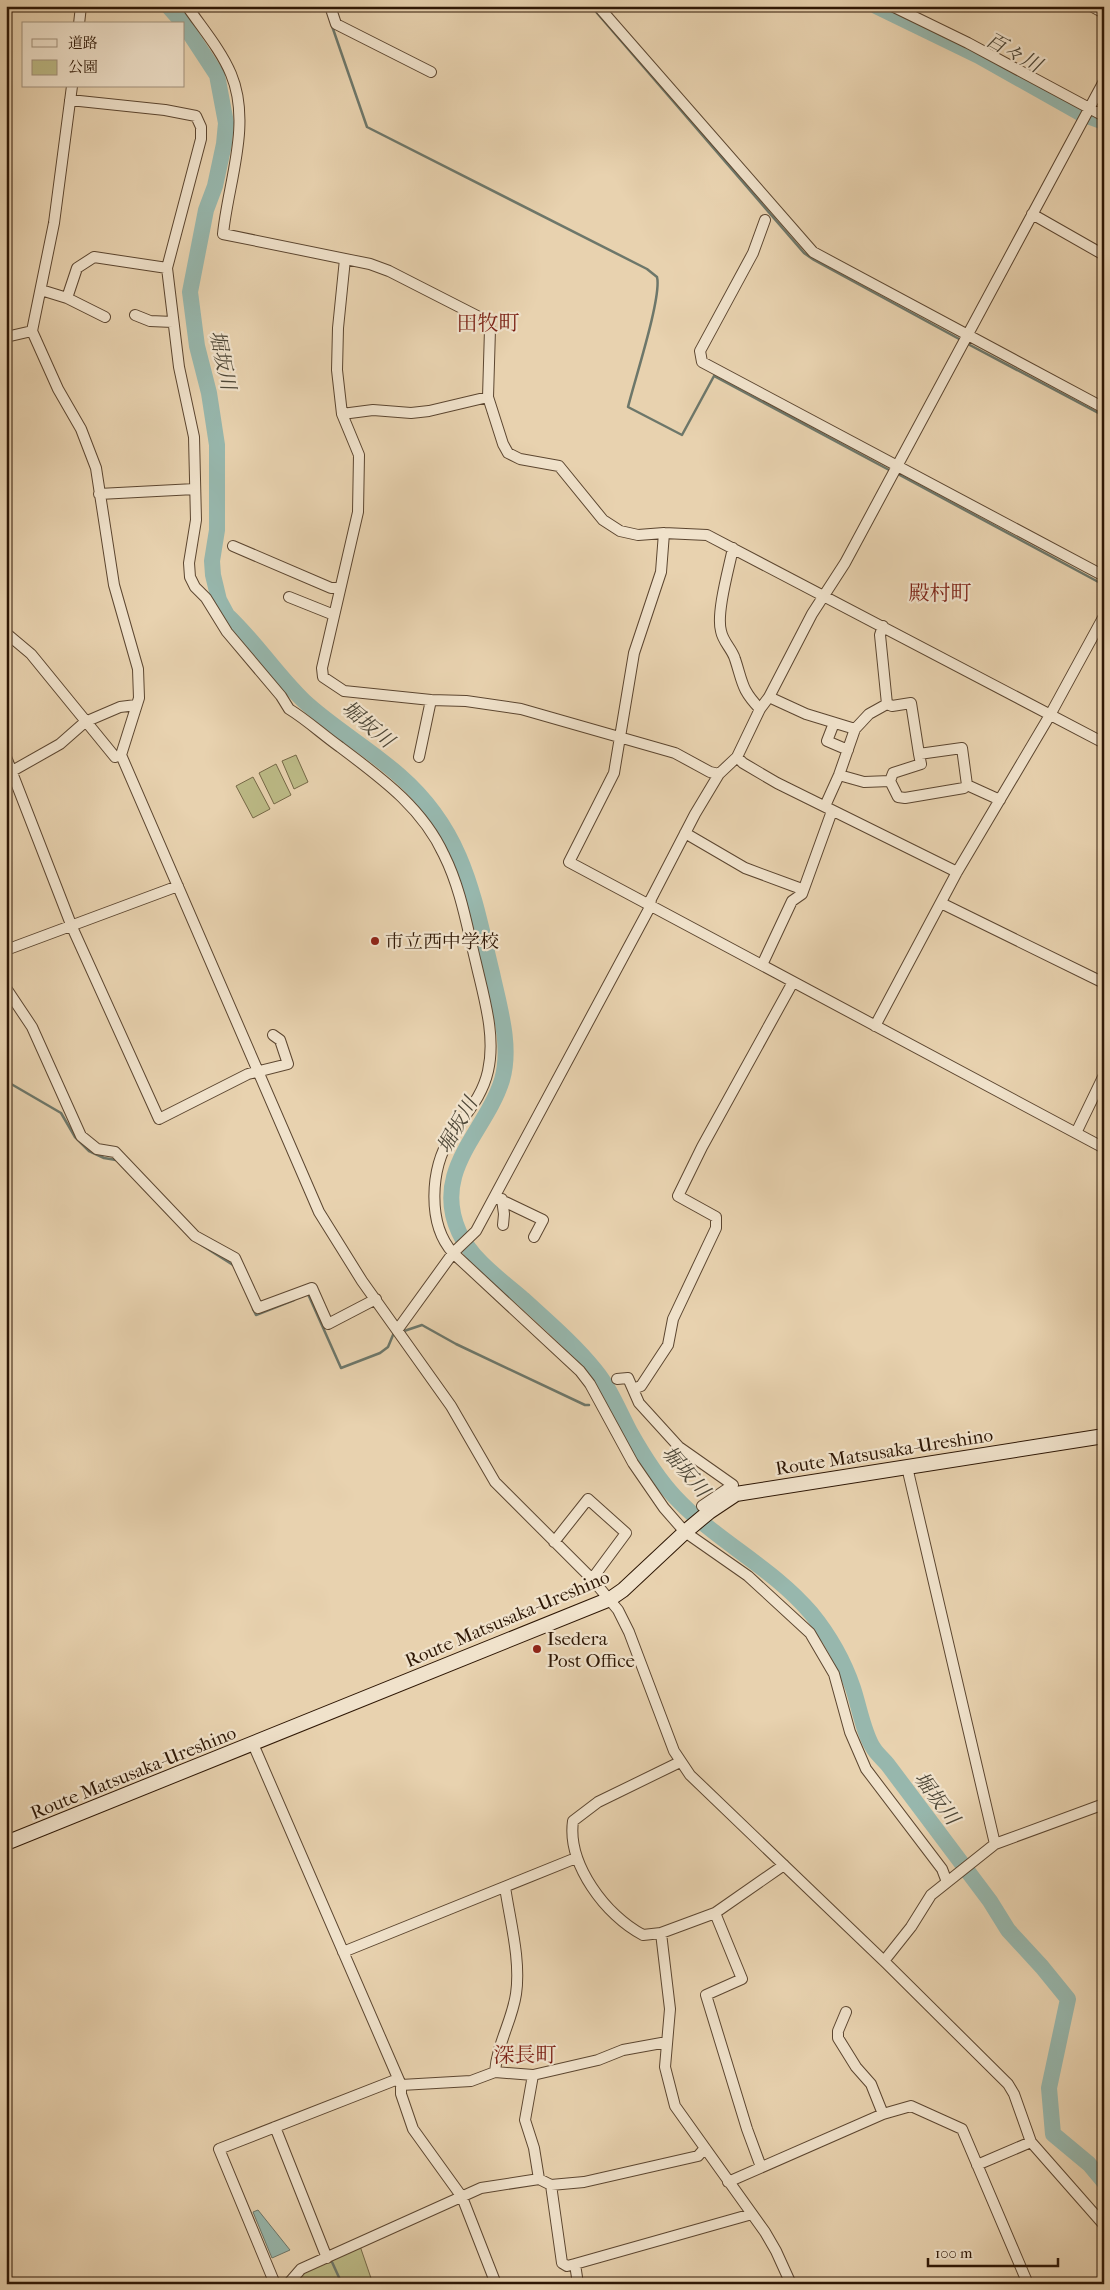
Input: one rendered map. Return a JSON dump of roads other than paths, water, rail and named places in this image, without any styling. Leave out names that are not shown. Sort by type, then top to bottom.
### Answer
[{"type":"main road","name":"Route Matsusaka-Ureshino","points":[[6,1843],[610,1599],[623,1590],[709,1512],[736,1494],[1104,1436]]},
{"type":"street","points":[[79,22],[81,6]]},
{"type":"street","points":[[187,6],[228,66],[237,92],[239,118],[237,147],[223,234],[370,264],[389,271],[487,321],[490,329],[488,397],[503,444],[511,456],[559,466],[603,520],[615,529],[633,535],[664,533],[707,535],[1104,743]]},
{"type":"street","points":[[330,6],[336,24],[432,72]]},
{"type":"street","points":[[598,6],[813,252],[966,339],[1104,408]]},
{"type":"street","points":[[892,6],[968,42],[1087,113],[1104,116]]},
{"type":"street","points":[[1091,6],[1104,13]]},
{"type":"street","points":[[400,1332],[455,1252],[476,1230],[498,1198],[583,1030],[650,907],[651,899],[685,833],[719,774],[737,757],[760,709],[769,698],[812,614],[826,596],[896,470],[1104,81]]},
{"type":"street","points":[[72,88],[54,223],[32,331],[58,389],[81,429],[96,468],[114,585],[138,669],[139,698],[121,755],[319,1212],[362,1281],[451,1406],[495,1482],[610,1599],[629,1632],[666,1734],[680,1762],[697,1783],[884,1961],[1008,2084],[1014,2094],[1031,2142],[1104,2225]]},
{"type":"street","points":[[70,100],[165,110],[196,116],[201,127],[201,139],[168,268],[179,367],[194,437],[196,520],[189,563],[190,577],[195,587],[206,598],[227,632],[281,696],[289,709],[370,770],[418,813],[440,846],[458,889],[484,999],[490,1045],[485,1085],[471,1110],[450,1138],[438,1170],[435,1196],[436,1220],[444,1240],[580,1372],[590,1384],[642,1477],[664,1508],[686,1532],[748,1576],[810,1633],[834,1674],[850,1732],[866,1769],[942,1869],[949,1881]]},
{"type":"street","points":[[1032,214],[1104,255]]},
{"type":"street","points":[[765,220],[752,253],[700,351],[702,362],[896,470],[1104,576]]},
{"type":"street","points":[[67,298],[77,268],[94,256],[168,268]]},
{"type":"street","points":[[345,259],[337,358],[342,414],[359,455],[358,512],[322,668],[323,677],[344,691],[431,700],[466,701],[521,709],[675,753],[710,772],[719,774]]},
{"type":"street","points":[[41,290],[67,298],[105,317]]},
{"type":"street","points":[[135,315],[150,321],[173,322]]},
{"type":"street","points":[[6,336],[32,331]]},
{"type":"street","points":[[342,414],[373,410],[411,413],[430,411],[488,397]]},
{"type":"street","points":[[99,494],[195,489]]},
{"type":"street","points":[[664,533],[661,572],[637,639],[614,772],[569,862],[1104,1148]]},
{"type":"street","points":[[233,546],[331,588],[340,588]]},
{"type":"street","points":[[734,548],[721,613],[720,628],[725,641],[734,654],[743,690],[760,709]]},
{"type":"street","points":[[289,597],[334,615]]},
{"type":"street","points":[[876,1026],[957,872],[1050,715],[1104,616]]},
{"type":"street","points":[[883,626],[880,635],[886,704]]},
{"type":"street","points":[[6,633],[31,654],[115,757],[121,755]]},
{"type":"street","points":[[769,698],[806,714],[854,729]]},
{"type":"street","points":[[419,757],[431,700]]},
{"type":"street","points":[[762,965],[792,901],[802,894],[854,729],[869,714],[886,704],[892,706],[911,703],[921,764],[893,773],[890,781],[898,797],[905,798],[964,788],[967,785]]},
{"type":"street","points":[[8,773],[60,744],[85,722],[120,707],[136,705]]},
{"type":"street","points":[[834,723],[827,741],[848,750]]},
{"type":"street","points":[[919,754],[962,748],[967,785]]},
{"type":"street","points":[[6,757],[8,773],[72,927],[159,1119],[248,1074],[288,1064],[280,1040],[273,1035]]},
{"type":"street","points":[[737,757],[743,763],[777,783],[957,872]]},
{"type":"street","points":[[839,775],[864,782],[890,781]]},
{"type":"street","points":[[967,785],[1000,800]]},
{"type":"street","points":[[685,833],[745,868],[799,888],[802,894]]},
{"type":"street","points":[[6,950],[178,886]]},
{"type":"street","points":[[941,903],[1104,983]]},
{"type":"street","points":[[633,1389],[642,1386],[668,1345],[673,1319],[716,1228],[716,1217],[678,1196],[702,1147],[793,982]]},
{"type":"street","points":[[6,988],[32,1027],[81,1136],[97,1149],[115,1152],[195,1236],[235,1258],[258,1308],[312,1288],[328,1324],[376,1299]]},
{"type":"street","points":[[1076,1133],[1104,1075]]},
{"type":"street","points":[[498,1198],[504,1214],[503,1225]]},
{"type":"street","points":[[498,1198],[543,1220],[534,1237]]},
{"type":"street","points":[[617,1379],[628,1378],[639,1404],[679,1447],[733,1484],[702,1506],[709,1512]]},
{"type":"street","points":[[907,1467],[995,1844]]},
{"type":"street","points":[[554,1542],[588,1499],[626,1533],[592,1579]]},
{"type":"street","points":[[253,1744],[399,2082],[401,2094],[413,2129],[462,2197],[496,2284]]},
{"type":"street","points":[[680,1762],[598,1802],[575,1818],[572,1826],[576,1858],[592,1888],[613,1912],[643,1935],[661,1933],[715,1913],[784,1865]]},
{"type":"street","points":[[884,1961],[911,1927],[931,1895],[995,1844],[1104,1804]]},
{"type":"street","points":[[343,1952],[576,1858]]},
{"type":"street","points":[[495,2072],[496,2055],[509,2023],[516,1993],[516,1964],[505,1887]]},
{"type":"street","points":[[715,1913],[742,1980],[706,1994],[744,2121],[761,2167]]},
{"type":"street","points":[[661,1933],[670,1997],[665,2067],[675,2106],[776,2250],[792,2284]]},
{"type":"street","points":[[846,2012],[838,2030],[839,2041],[871,2084],[883,2114]]},
{"type":"street","points":[[275,2284],[219,2149],[399,2082],[471,2081],[495,2072],[533,2075],[598,2060],[623,2050],[667,2042]]},
{"type":"street","points":[[533,2075],[525,2120],[534,2148],[539,2178]]},
{"type":"street","points":[[728,2182],[883,2114],[911,2106],[962,2129],[1028,2284]]},
{"type":"street","points":[[275,2127],[326,2258]]},
{"type":"street","points":[[978,2165],[1031,2142]]},
{"type":"street","points":[[288,2284],[301,2269],[481,2188],[539,2178],[550,2185],[584,2182],[698,2156],[705,2148]]},
{"type":"street","points":[[550,2185],[562,2263],[567,2266],[752,2214]]},
{"type":"street","points":[[575,2264],[578,2284]]},
{"type":"water","points":[[258,2210],[290,2250],[272,2258],[253,2212]]},
{"type":"waterway","name":"堀坂川","points":[[168,6],[182,22]]},
{"type":"waterway","points":[[591,6],[804,253],[961,340]]},
{"type":"waterway","name":"百々川","points":[[876,6],[979,56],[1082,114],[1104,122]]},
{"type":"waterway","name":"堀坂川","points":[[185,26],[217,75],[226,123],[224,144],[215,186],[206,210],[190,292],[197,346],[209,393],[217,445],[217,530],[212,561],[213,575],[219,600],[227,615],[304,701],[400,776],[422,797],[439,819],[463,866],[479,917],[501,1012],[506,1054],[502,1080],[494,1099],[456,1170],[452,1189],[452,1210],[459,1232],[464,1242],[479,1260],[560,1333],[595,1370],[610,1392],[645,1458],[675,1497],[691,1513],[796,1597],[824,1630],[845,1668],[870,1743],[990,1901],[1008,1930],[1068,1999],[1049,2088],[1053,2134],[1089,2164],[1104,2182]]},
{"type":"waterway","points":[[332,26],[367,127],[647,269],[657,277],[652,320],[628,407],[682,435],[714,376],[891,471]]},
{"type":"waterway","points":[[966,343],[1104,416]]},
{"type":"waterway","points":[[896,473],[1104,585]]},
{"type":"waterway","points":[[6,1081],[61,1113],[75,1137],[89,1151],[104,1158],[116,1160]]},
{"type":"waterway","points":[[192,1239],[233,1265]]},
{"type":"waterway","points":[[308,1294],[341,1368],[380,1353],[388,1347],[393,1335],[396,1334]]},
{"type":"waterway","points":[[253,1309],[256,1315],[294,1300]]},
{"type":"waterway","points":[[401,1332],[422,1325],[456,1344],[585,1405],[589,1405]]},
{"type":"waterway","points":[[332,2262],[342,2284]]},
{"type":"place","name":"市立西中学校","points":[[375,941]]},
{"type":"place","name":"Isedera Post Office","points":[[537,1649]]},
{"type":"district","name":"田牧町","points":[[488,323]]},
{"type":"district","name":"殿村町","points":[[940,593]]},
{"type":"district","name":"深長町","points":[[525,2055]]}]
